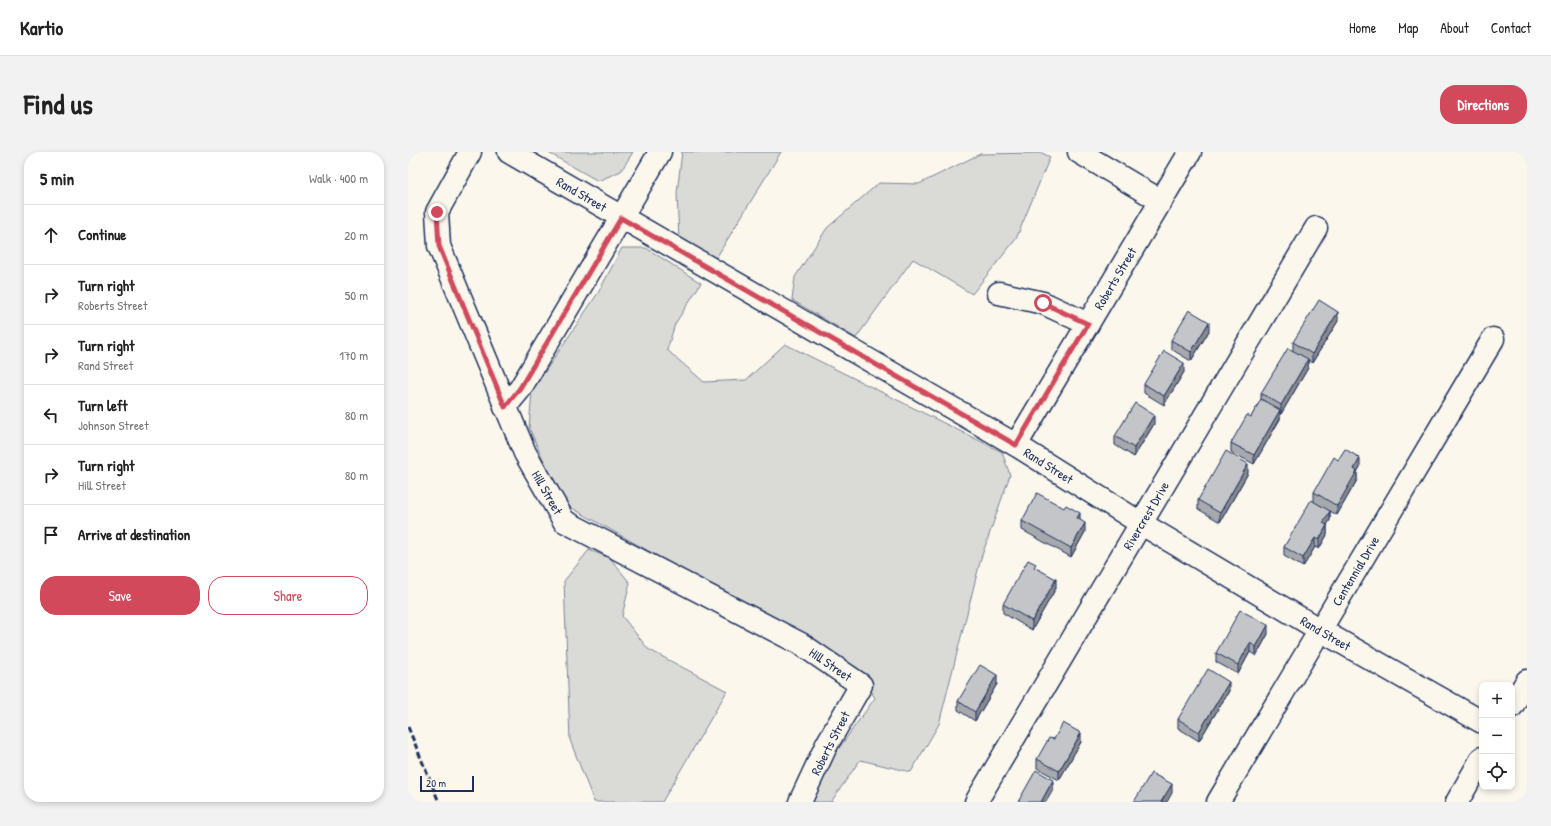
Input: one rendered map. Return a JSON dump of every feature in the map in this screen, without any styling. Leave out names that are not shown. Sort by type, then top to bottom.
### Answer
[{"type":"street","name":"Hill Street","points":[[470,152],[437,212],[439,246],[525,453],[564,521],[802,644],[861,685]]},
{"type":"street","name":"Rand Street","points":[[509,152],[1016,445],[1142,524],[1320,630],[1479,720]]},
{"type":"street","points":[[505,407],[520,388],[660,152]]},
{"type":"street","points":[[1079,152],[1161,201]]},
{"type":"street","name":"Roberts Street","points":[[1016,445],[1190,152]]},
{"type":"street","name":"Rivercrest Drive","points":[[976,802],[1316,228]]},
{"type":"street","points":[[999,293],[1043,303],[1088,324]]},
{"type":"street","name":"Centennial Drive","points":[[1218,802],[1493,339]]},
{"type":"street","points":[[1515,701],[1527,681]]},
{"type":"street","name":"Roberts Street","points":[[800,802],[827,744],[861,685]]},
{"type":"street","points":[[1457,802],[1479,763]]},
{"type":"shaded area","points":[[547,152],[633,152],[621,171],[598,181]]},
{"type":"shaded area","points":[[682,152],[781,152],[713,263],[679,240],[677,193]]},
{"type":"shaded area","points":[[1042,153],[1050,157],[1016,239],[972,294],[913,259],[856,338],[792,300],[795,277],[827,228],[879,183],[919,184],[980,154]]},
{"type":"shaded area","points":[[622,248],[646,248],[701,283],[675,324],[667,350],[704,382],[746,380],[785,344],[1002,452],[1010,475],[981,558],[939,724],[911,772],[860,760],[831,802],[807,802],[834,755],[875,698],[857,668],[563,503],[529,428],[532,391],[598,293]]},
{"type":"shaded area","points":[[589,550],[610,558],[630,583],[622,616],[648,649],[727,691],[662,802],[594,802],[570,740],[564,581]]},
{"type":"building","points":[[1319,300],[1338,312],[1312,354],[1293,342]]},
{"type":"building","points":[[1189,310],[1209,322],[1191,352],[1171,340]]},
{"type":"building","points":[[1288,348],[1308,359],[1281,405],[1261,393]]},
{"type":"building","points":[[1164,351],[1184,363],[1164,396],[1144,384]]},
{"type":"building","points":[[1261,399],[1280,410],[1254,455],[1231,443],[1247,415],[1251,417]]},
{"type":"building","points":[[1135,403],[1154,415],[1134,448],[1115,436]]},
{"type":"building","points":[[1345,449],[1360,458],[1354,469],[1357,471],[1337,506],[1314,492],[1334,457],[1338,460]]},
{"type":"building","points":[[1226,451],[1248,464],[1220,513],[1198,500]]},
{"type":"building","points":[[1037,493],[1064,508],[1066,505],[1080,513],[1077,518],[1085,523],[1071,548],[1022,521]]},
{"type":"building","points":[[1311,500],[1330,511],[1323,523],[1327,525],[1319,540],[1315,538],[1303,558],[1284,547]]},
{"type":"building","points":[[1028,560],[1036,564],[1034,567],[1056,579],[1032,621],[1003,604]]},
{"type":"building","points":[[1240,610],[1268,625],[1256,647],[1250,643],[1238,665],[1216,653]]},
{"type":"building","points":[[980,665],[997,675],[975,712],[958,701]]},
{"type":"building","points":[[1208,669],[1229,682],[1199,732],[1178,719]]},
{"type":"building","points":[[1063,723],[1081,733],[1059,771],[1037,759],[1049,738],[1054,739]]},
{"type":"building","points":[[1036,770],[1053,780],[1041,802],[1018,802]]},
{"type":"building","points":[[1151,773],[1172,784],[1161,802],[1134,802]]},
{"type":"railway","points":[[408,727],[439,802]]},
{"type":"route","points":[[437,212],[439,246],[505,407],[520,388],[621,218],[1016,445],[1088,324],[1043,303]]}]
